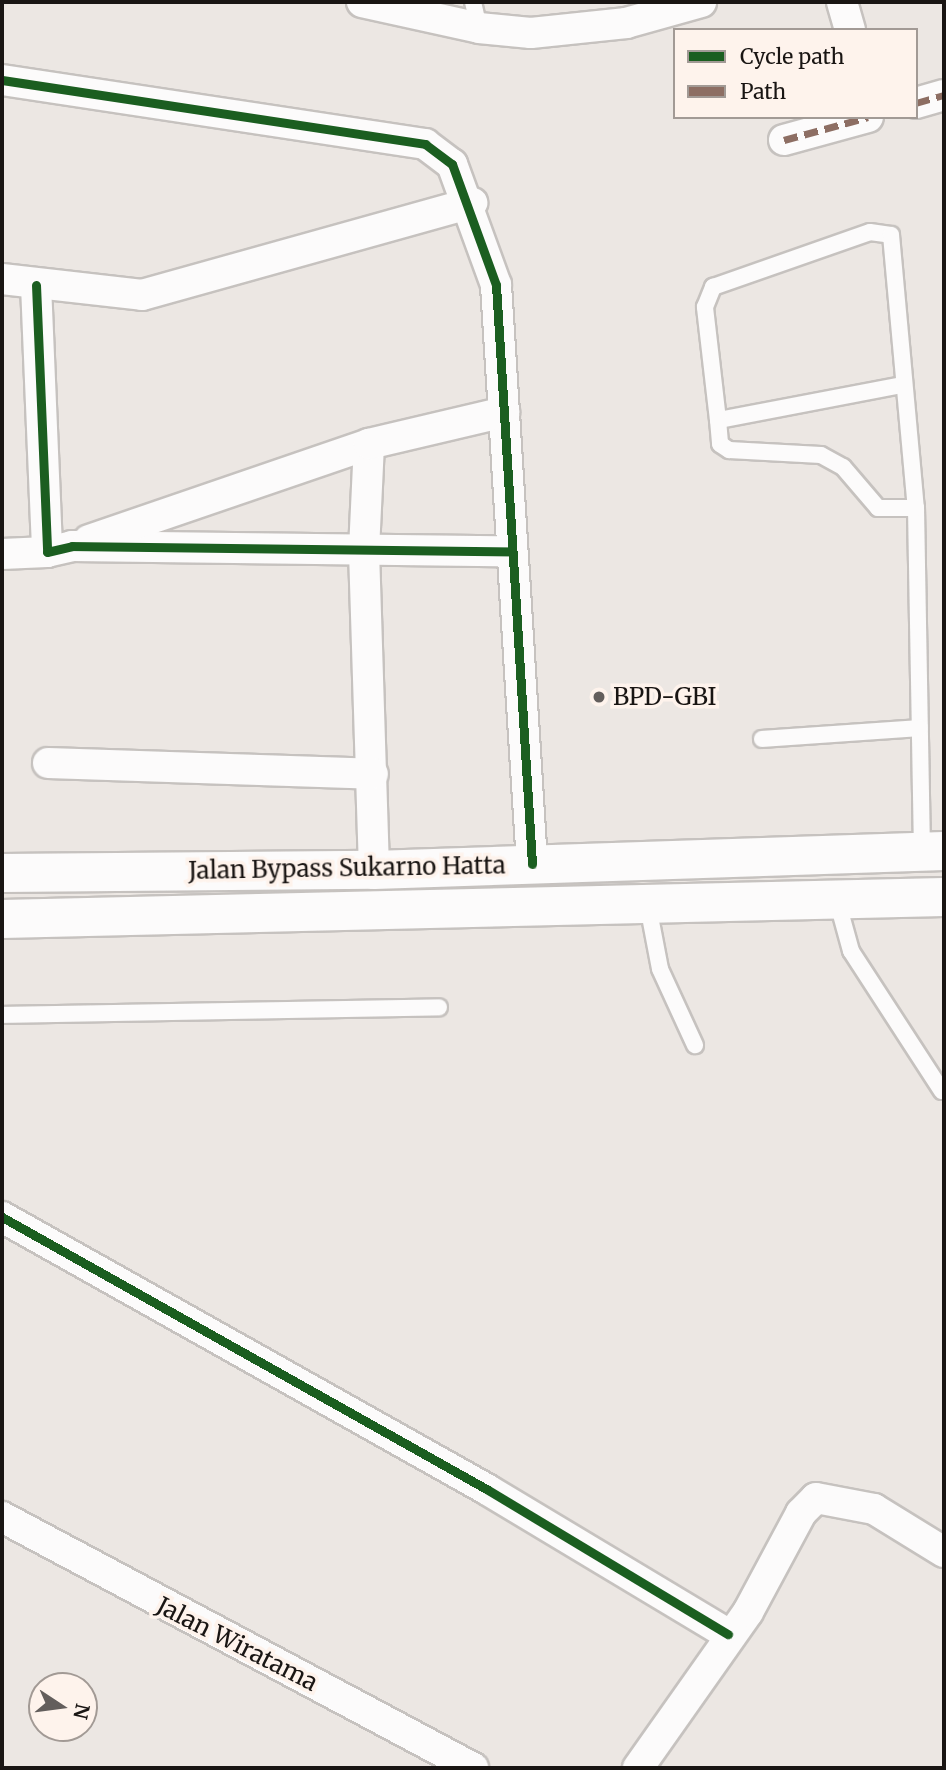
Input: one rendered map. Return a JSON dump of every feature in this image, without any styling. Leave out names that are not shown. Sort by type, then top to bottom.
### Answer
[{"type":"highway","name":"Jalan Bypass Sukarno Hatta","points":[[2,873],[374,870],[933,851]]},
{"type":"highway","name":"Jalan Bypass Sukarno Hatta","points":[[2,919],[944,897]]},
{"type":"street","points":[[362,2],[476,15],[563,33],[623,12],[701,2]]},
{"type":"street","points":[[842,2],[849,28]]},
{"type":"street","points":[[2,80],[425,144],[452,164],[471,203],[496,285],[510,551],[533,864]]},
{"type":"street","points":[[918,102],[944,95]]},
{"type":"street","points":[[784,140],[861,119]]},
{"type":"street","points":[[2,279],[36,285],[142,295],[471,203]]},
{"type":"street","points":[[36,285],[60,549]]},
{"type":"street","points":[[60,549],[369,444],[504,412]]},
{"type":"street","points":[[369,444],[364,551],[374,870]]},
{"type":"street","points":[[2,554],[60,549],[510,551]]},
{"type":"street","points":[[48,763],[373,774]]},
{"type":"street","points":[[2,1217],[488,1490],[729,1634]]},
{"type":"street","points":[[638,1768],[816,1499],[874,1509],[944,1552]]},
{"type":"street","name":"Jalan Wiratama","points":[[2,1517],[473,1768]]},
{"type":"lane","points":[[916,508],[878,508],[843,467],[821,455],[729,450],[720,444],[705,307],[713,287],[882,230],[891,235],[902,385],[916,508],[920,728],[933,851]]},
{"type":"lane","points":[[718,420],[902,385]]},
{"type":"lane","points":[[762,739],[920,728]]},
{"type":"lane","points":[[837,900],[850,951],[942,1091]]},
{"type":"lane","points":[[648,906],[660,969],[695,1045]]},
{"type":"lane","points":[[2,1015],[439,1007]]},
{"type":"marked path","points":[[918,102],[944,95]]},
{"type":"marked path","points":[[784,140],[861,119]]},
{"type":"cycle path","points":[[2,80],[425,144],[452,164],[496,285],[532,864]]},
{"type":"cycle path","points":[[36,285],[47,552],[72,546],[510,551]]},
{"type":"cycle path","points":[[2,1217],[488,1490],[728,1634]]},
{"type":"place","name":"BPD-GBI","points":[[599,697]]}]
